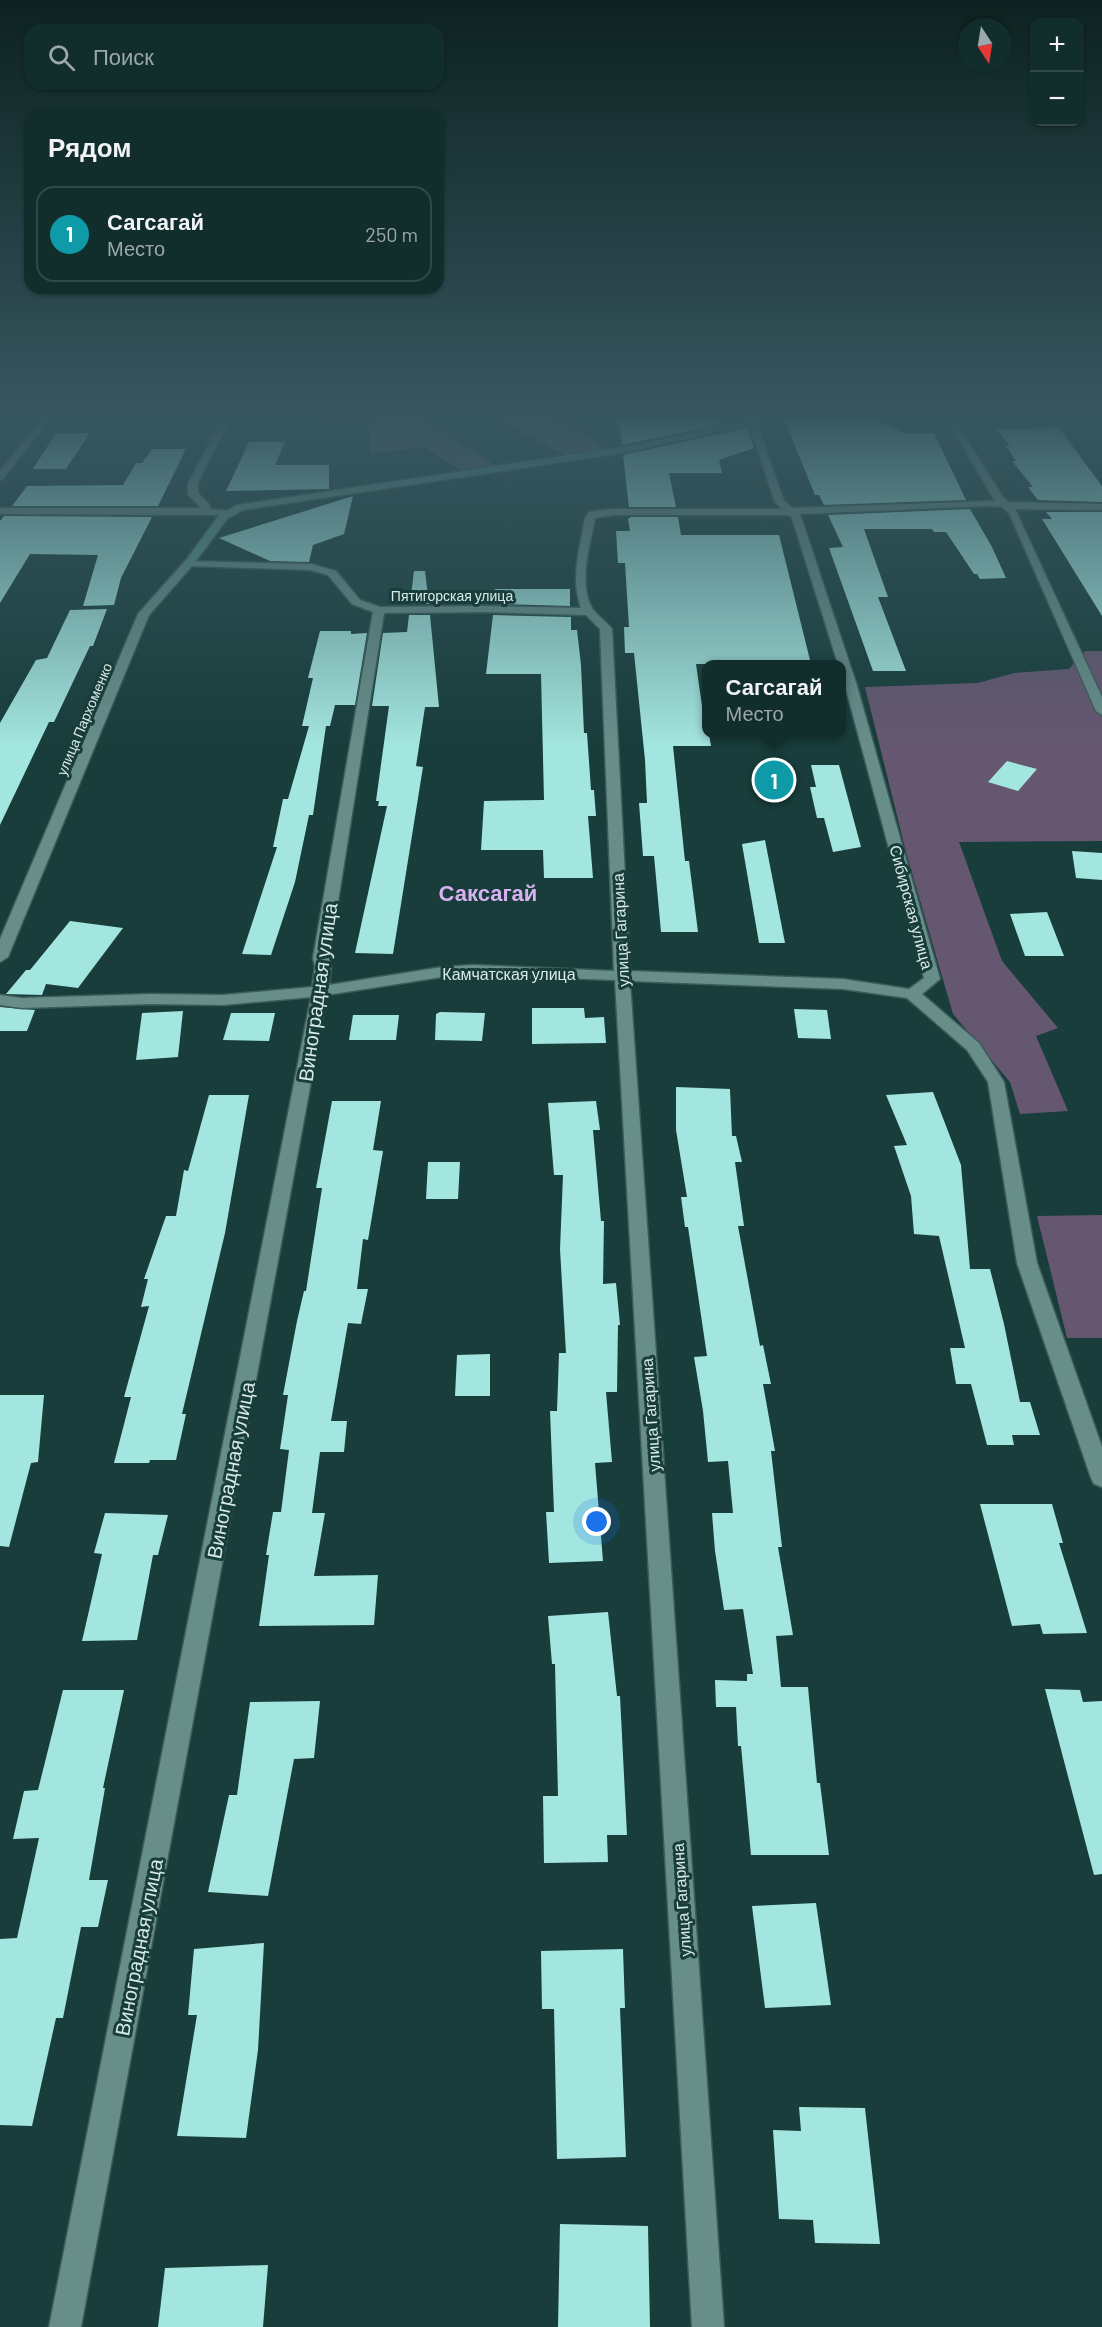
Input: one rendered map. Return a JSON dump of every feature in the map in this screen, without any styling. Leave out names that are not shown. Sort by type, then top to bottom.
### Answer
[{"type":"street","name":"улица Пархоменко","points":[[0,957],[144,614],[189,563],[215,528]]},
{"type":"street","name":"улица Гагарина","points":[[589,528],[580,589],[588,612],[602,621],[606,629],[622,974],[708,2327]]},
{"type":"street","name":"Сибирская улица","points":[[800,528],[843,660]]},
{"type":"street","points":[[1019,528],[1102,711]]},
{"type":"street","name":"Пятигорская улица","points":[[189,563],[311,567],[332,573],[356,602],[379,610],[484,609],[588,612]]},
{"type":"street","name":"Виноградная улица","points":[[65,2327],[320,991],[323,967],[321,958],[379,610]]},
{"type":"street","name":"Сибирская улица","points":[[846,670],[932,979],[912,994],[973,1047],[996,1082],[1027,1263],[1102,1478]]},
{"type":"street","name":"Камчатская улица","points":[[0,1000],[22,1003],[150,999],[224,1000],[320,991],[442,972],[473,970],[843,984],[912,994]]},
{"type":"shaded area","points":[[1085,651],[1102,651],[1102,841],[959,842],[1002,961],[1058,1028],[1036,1036],[1068,1111],[1020,1114],[1010,1082],[953,1014],[906,852],[865,687],[978,683],[1014,673],[1069,669]]},
{"type":"shaded area","points":[[1102,1215],[1102,1338],[1067,1338],[1037,1216]]},
{"type":"building","points":[[0,528],[147,528],[121,578],[114,605],[83,606],[98,555],[30,554],[0,603]]},
{"type":"building","points":[[252,528],[346,528],[344,534],[313,545],[309,562],[270,561],[219,538]]},
{"type":"building","points":[[629,528],[680,528],[681,535],[779,535],[810,660],[702,660],[702,664],[696,664],[702,706],[702,738],[710,738],[711,746],[673,746],[685,861],[689,861],[698,932],[661,932],[654,856],[643,856],[639,803],[647,803],[645,760],[634,653],[625,653],[624,627],[629,627],[625,563],[618,563],[616,531],[630,531]]},
{"type":"building","points":[[834,528],[981,528],[1006,578],[980,579],[977,574],[974,574],[946,532],[934,532],[932,529],[864,529],[888,597],[878,597],[906,671],[873,671],[829,548],[843,547]]},
{"type":"building","points":[[1047,528],[1102,528],[1102,616]]},
{"type":"building","points":[[414,571],[425,571],[429,604],[410,604]]},
{"type":"building","points":[[495,589],[570,589],[570,606],[494,604]]},
{"type":"building","points":[[107,609],[93,646],[90,646],[54,722],[49,722],[0,825],[0,723],[36,660],[47,658],[70,610]]},
{"type":"building","points":[[409,615],[430,615],[439,707],[425,707],[416,766],[423,767],[393,954],[355,953],[387,806],[378,806],[379,801],[376,801],[389,706],[372,706],[383,633],[407,632]]},
{"type":"building","points":[[493,615],[571,617],[571,630],[577,630],[584,733],[587,733],[591,790],[594,790],[596,816],[588,816],[593,878],[544,878],[543,850],[481,850],[484,801],[544,800],[541,674],[486,674]]},
{"type":"building","points":[[320,631],[367,633],[355,705],[335,705],[330,726],[326,726],[313,815],[309,815],[295,882],[271,955],[242,954],[277,847],[273,847],[283,799],[288,799],[309,726],[302,726],[313,678],[308,678]]},
{"type":"building","points":[[1007,761],[1037,769],[1018,791],[988,782]]},
{"type":"building","points":[[811,765],[839,765],[861,847],[833,852],[824,818],[817,818],[810,787],[816,787]]},
{"type":"building","points":[[765,840],[785,943],[759,943],[742,844]]},
{"type":"building","points":[[1072,851],[1102,853],[1102,880],[1076,878]]},
{"type":"building","points":[[1047,912],[1064,956],[1025,956],[1010,914]]},
{"type":"building","points":[[70,921],[123,928],[78,988],[46,984],[42,995],[6,994],[26,970],[30,970]]},
{"type":"building","points":[[0,1007],[35,1010],[27,1031],[0,1031]]},
{"type":"building","points":[[532,1008],[584,1008],[585,1018],[604,1017],[606,1043],[532,1044]]},
{"type":"building","points":[[794,1009],[827,1010],[831,1039],[798,1038]]},
{"type":"building","points":[[183,1011],[178,1057],[136,1060],[142,1013]]},
{"type":"building","points":[[440,1012],[485,1013],[482,1041],[435,1040],[436,1014]]},
{"type":"building","points":[[231,1013],[275,1013],[269,1041],[223,1040]]},
{"type":"building","points":[[353,1015],[399,1015],[396,1040],[349,1040]]},
{"type":"building","points":[[676,1087],[730,1089],[732,1136],[736,1136],[742,1162],[735,1162],[744,1226],[738,1226],[760,1346],[763,1345],[771,1384],[763,1384],[775,1451],[771,1451],[782,1547],[778,1547],[793,1635],[776,1636],[781,1687],[808,1687],[817,1783],[820,1783],[829,1855],[751,1855],[741,1746],[738,1746],[736,1707],[716,1707],[715,1680],[747,1681],[747,1674],[753,1674],[743,1609],[724,1610],[715,1551],[712,1513],[733,1513],[728,1461],[708,1462],[694,1357],[707,1356],[688,1227],[685,1227],[681,1197],[687,1197],[676,1130]]},
{"type":"building","points":[[933,1092],[961,1165],[970,1269],[990,1269],[1020,1402],[1030,1402],[1040,1435],[1012,1435],[1014,1445],[987,1445],[971,1384],[956,1384],[950,1348],[965,1348],[939,1236],[914,1234],[911,1196],[894,1146],[907,1145],[886,1095]]},
{"type":"building","points":[[209,1095],[249,1095],[225,1233],[182,1414],[186,1414],[176,1460],[114,1463],[131,1397],[124,1397],[149,1306],[141,1307],[148,1279],[144,1279],[166,1216],[176,1216],[184,1170],[188,1171]]},
{"type":"building","points":[[332,1101],[381,1101],[373,1150],[383,1151],[368,1240],[363,1239],[357,1289],[368,1289],[361,1324],[348,1323],[331,1421],[347,1421],[344,1452],[320,1452],[312,1513],[325,1513],[314,1576],[378,1575],[374,1625],[259,1626],[273,1512],[281,1512],[289,1450],[280,1449],[288,1395],[283,1395],[297,1321],[304,1291],[306,1291],[322,1188],[316,1188]]},
{"type":"building","points":[[596,1101],[600,1130],[593,1130],[601,1221],[604,1221],[603,1284],[616,1283],[620,1325],[618,1325],[617,1392],[606,1392],[612,1462],[595,1463],[603,1561],[549,1563],[546,1512],[554,1512],[550,1411],[557,1411],[559,1353],[566,1353],[560,1249],[563,1175],[554,1175],[548,1103]]},
{"type":"building","points":[[428,1162],[460,1162],[458,1199],[426,1199]]},
{"type":"building","points":[[490,1354],[490,1396],[455,1396],[457,1355]]},
{"type":"building","points":[[0,1395],[44,1395],[38,1462],[31,1463],[9,1547],[0,1546]]},
{"type":"building","points":[[980,1504],[1052,1504],[1063,1543],[1059,1543],[1087,1633],[1043,1634],[1040,1624],[1012,1626]]},
{"type":"building","points":[[105,1513],[168,1515],[158,1555],[153,1555],[137,1640],[82,1641],[102,1554],[94,1553]]},
{"type":"building","points":[[608,1612],[617,1696],[620,1696],[627,1835],[607,1835],[608,1862],[544,1863],[543,1796],[558,1796],[555,1664],[552,1664],[548,1616]]},
{"type":"building","points":[[1045,1689],[1080,1690],[1083,1702],[1102,1701],[1102,1874],[1094,1875]]},
{"type":"building","points":[[63,1690],[124,1690],[103,1788],[105,1788],[89,1880],[108,1880],[98,1927],[81,1927],[63,2018],[56,2018],[32,2126],[0,2125],[0,1939],[17,1938],[39,1838],[13,1839],[24,1791],[38,1790]]},
{"type":"building","points":[[320,1701],[314,1758],[294,1759],[268,1896],[208,1892],[229,1795],[237,1795],[250,1702]]},
{"type":"building","points":[[816,1903],[831,2005],[765,2008],[752,1906]]},
{"type":"building","points":[[264,1943],[258,2050],[246,2138],[177,2136],[197,2015],[188,2015],[194,1949]]},
{"type":"building","points":[[623,1949],[625,2008],[620,2008],[626,2157],[557,2159],[554,2009],[542,2009],[541,1951]]},
{"type":"building","points":[[799,2107],[865,2108],[880,2244],[815,2243],[813,2220],[779,2219],[773,2130],[801,2131]]},
{"type":"building","points":[[560,2224],[648,2226],[650,2327],[558,2327]]},
{"type":"building","points":[[268,2265],[263,2327],[158,2327],[165,2268]]},
{"type":"place","name":"Сагсагай","points":[[774,780]]},
{"type":"district","name":"Саксагай","points":[[488,892]]}]
